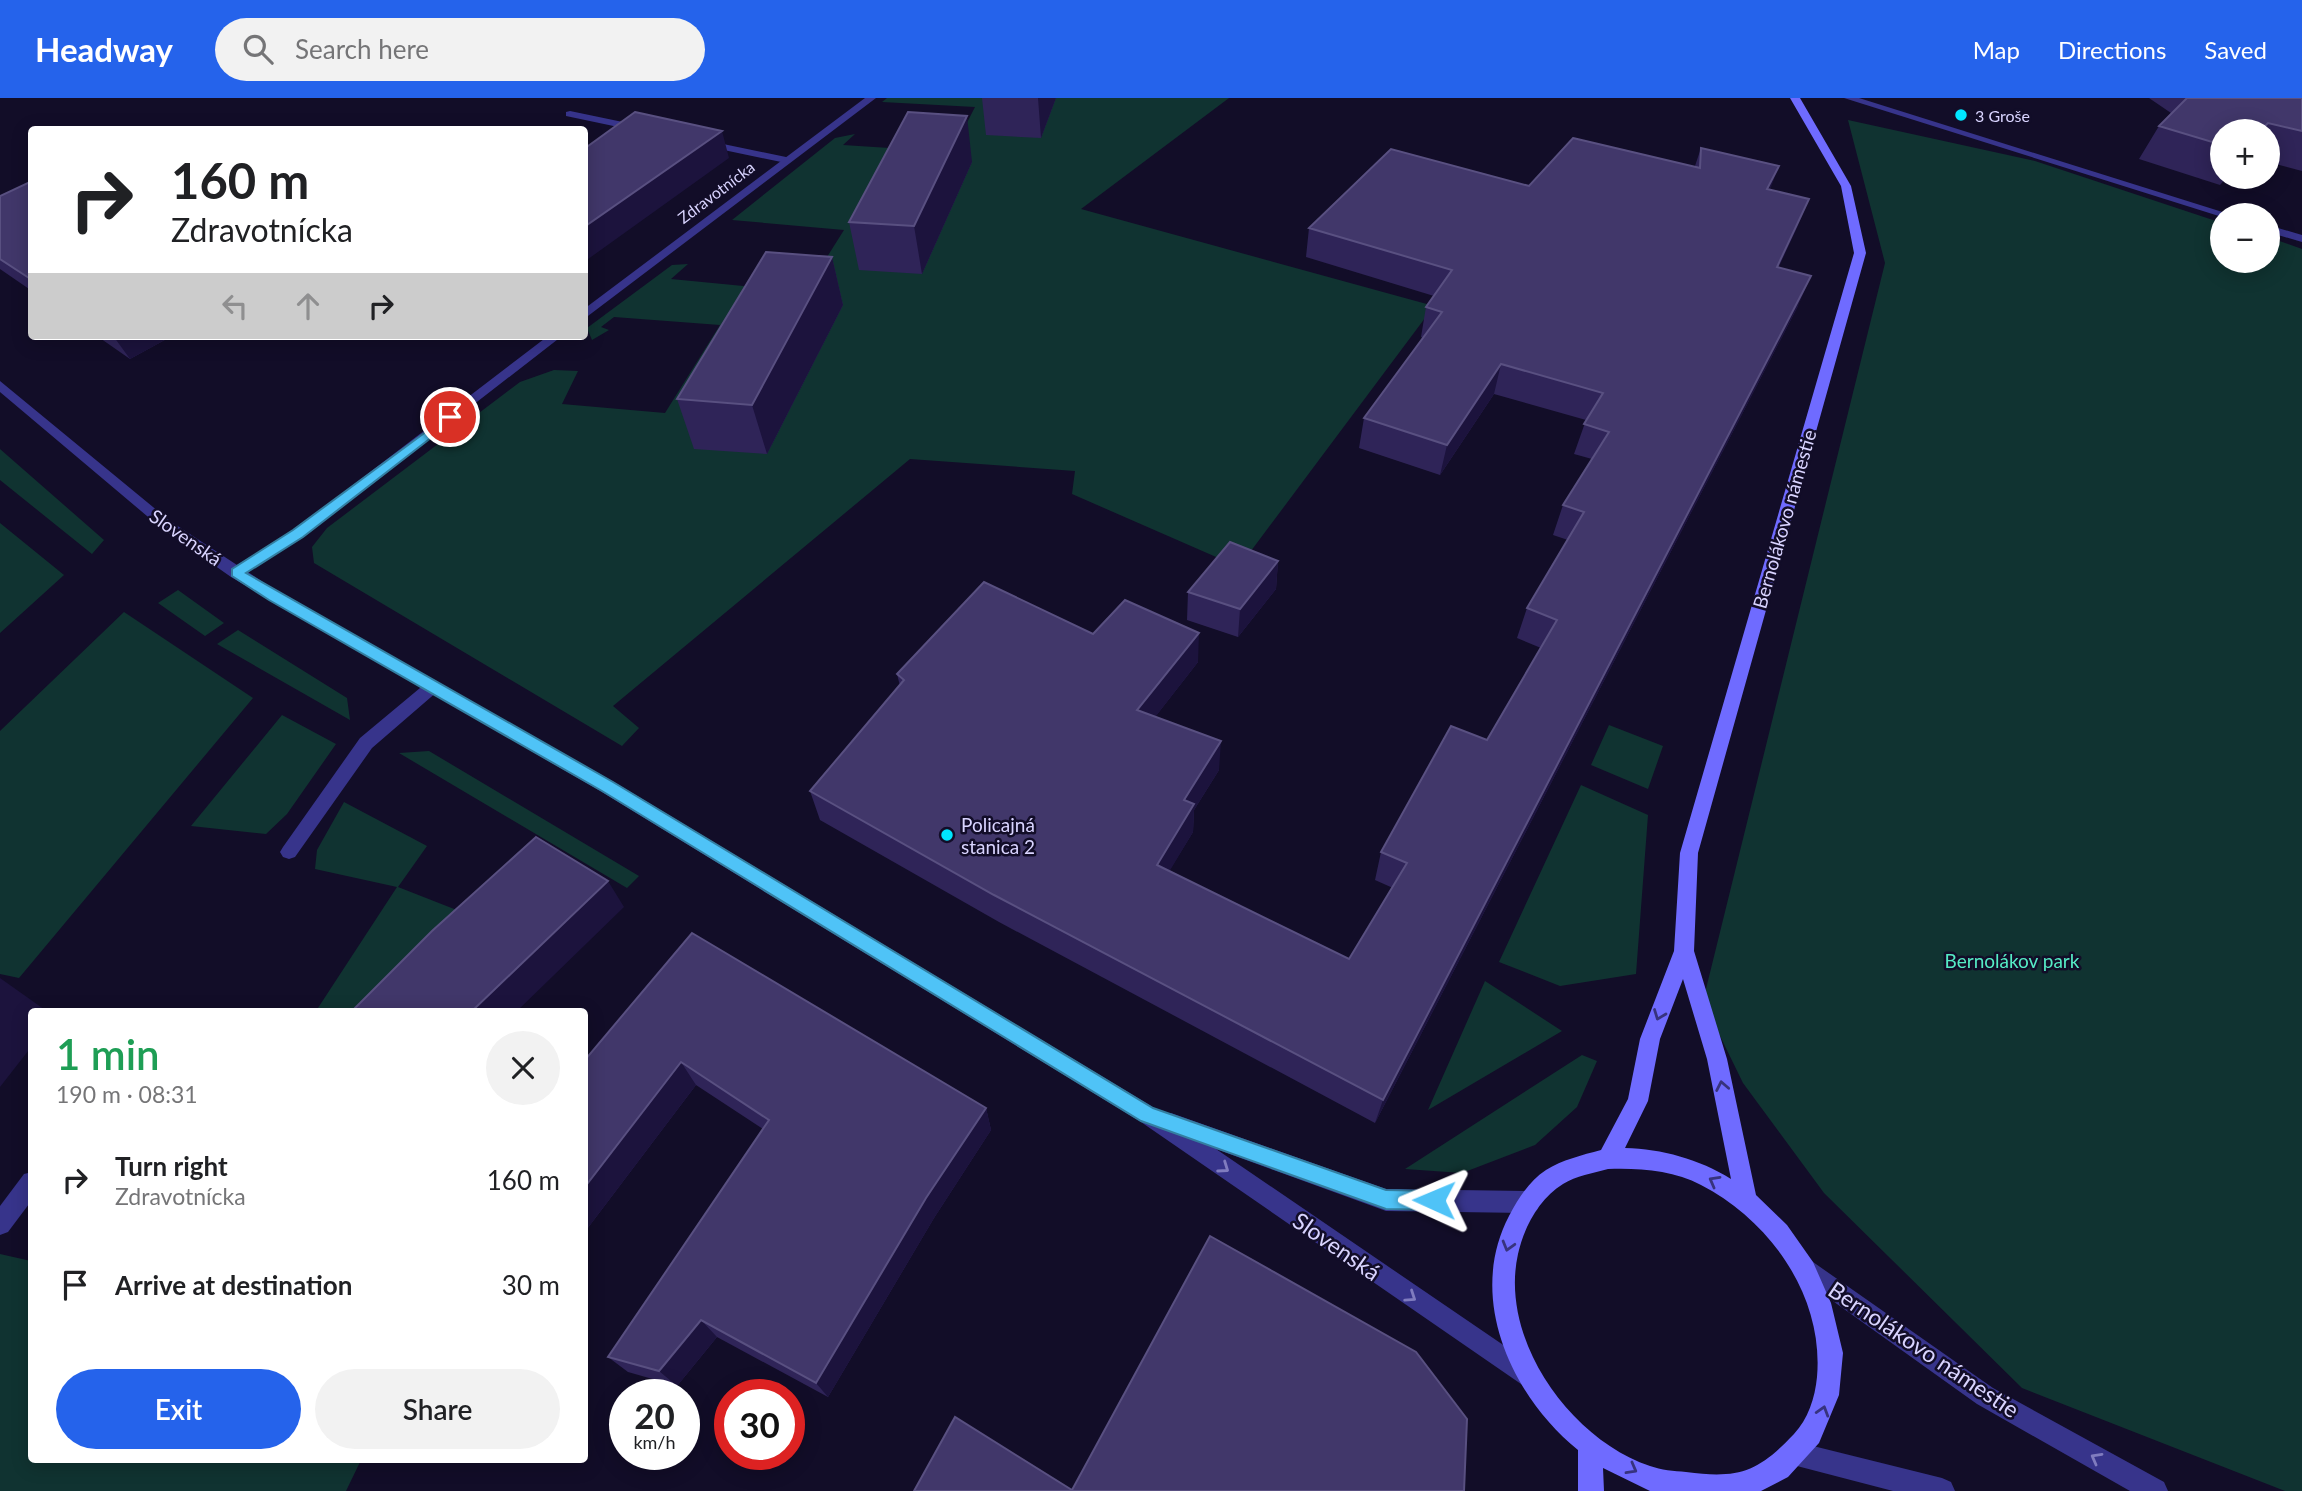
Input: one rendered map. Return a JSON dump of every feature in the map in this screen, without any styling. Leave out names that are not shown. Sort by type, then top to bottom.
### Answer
[{"type":"main road","name":"Bernolákovo námestie","points":[[1608,1159],[1638,1101],[1650,1039],[1684,951],[1689,853],[1860,253],[1846,186],[1795,98]]},
{"type":"main road","name":"Bernolákovo námestie","points":[[1684,951],[1717,1059],[1746,1201]]},
{"type":"main road","name":"Bernolákovo námestie","points":[[1642,1157],[1677,1165],[1712,1179],[1746,1201],[1778,1230],[1803,1266],[1822,1305],[1832,1347],[1830,1388],[1819,1424],[1797,1454],[1765,1483],[1713,1489],[1650,1479],[1590,1446],[1555,1413],[1529,1376],[1511,1336],[1503,1295],[1504,1260],[1513,1229],[1529,1202],[1550,1180],[1577,1166],[1608,1159],[1642,1157]]},
{"type":"main road","points":[[1590,1446],[1591,1491]]},
{"type":"street","name":"Zdravotnícka","points":[[588,312],[871,98]]},
{"type":"street","points":[[1849,98],[2210,210]]},
{"type":"street","points":[[570,114],[651,131]]},
{"type":"street","points":[[692,140],[786,160]]},
{"type":"street","points":[[2280,232],[2302,239]]},
{"type":"street","points":[[236,573],[298,534],[551,340]]},
{"type":"street","name":"Slovenská","points":[[0,385],[165,524],[236,573],[620,794],[1147,1115],[1529,1376]]},
{"type":"street","points":[[289,852],[366,743],[432,687]]},
{"type":"street","name":"Slovenská","points":[[1147,1115],[1386,1200],[1529,1202]]},
{"type":"street","points":[[0,1224],[28,1187]]},
{"type":"street","name":"Bernolákovo námestie","points":[[1803,1266],[1986,1396],[2155,1491]]},
{"type":"street","points":[[1797,1454],[1942,1491]]},
{"type":"green space","points":[[887,98],[1229,98],[1081,209],[1434,306],[1239,567],[1072,494],[1075,471],[910,459],[613,706],[639,728],[622,746],[314,563],[312,547],[327,528],[520,382],[554,370],[578,371],[562,404],[665,413],[720,325],[614,317],[601,327],[609,330],[592,340],[588,327],[672,265],[688,264],[671,279],[805,292],[844,230],[732,220],[835,138],[855,134],[843,145],[952,152],[975,107],[882,102]]},
{"type":"green space","name":"Bernolákov park","points":[[1848,120],[2035,161],[2210,219],[2210,273],[2280,273],[2280,241],[2302,249],[2302,1491],[2285,1491],[2022,1388],[1824,1193],[1743,1083],[1703,1001],[1885,263]]},
{"type":"green space","points":[[0,449],[104,540],[92,554],[0,480]]},
{"type":"green space","points":[[0,523],[64,575],[0,633]]},
{"type":"green space","points":[[178,590],[224,623],[205,636],[158,603]]},
{"type":"green space","points":[[124,612],[253,698],[19,978],[0,974],[0,731]]},
{"type":"green space","points":[[238,630],[347,698],[350,720],[217,644]]},
{"type":"green space","points":[[282,715],[336,744],[287,814],[266,834],[191,826]]},
{"type":"green space","points":[[1609,725],[1663,746],[1648,789],[1591,765]]},
{"type":"green space","points":[[429,751],[639,876],[627,888],[399,753]]},
{"type":"green space","points":[[1581,785],[1648,815],[1636,974],[1560,986],[1499,962]]},
{"type":"green space","points":[[344,802],[427,846],[398,887],[472,916],[383,1008],[318,1008],[397,887],[315,869],[317,850]]},
{"type":"green space","points":[[1485,981],[1562,1031],[1428,1110]]},
{"type":"green space","points":[[1582,1055],[1597,1061],[1577,1107],[1535,1145],[1462,1173],[1405,1169]]},
{"type":"green space","points":[[0,1254],[28,1260],[28,1463],[360,1463],[346,1491],[0,1491]]},
{"type":"building","points":[[2187,98],[2302,98],[2302,131],[2280,126],[2280,119],[2210,119],[2210,141],[2159,126]]},
{"type":"building","points":[[635,112],[722,131],[588,224],[588,146]]},
{"type":"building","points":[[908,112],[967,116],[914,226],[849,222]]},
{"type":"building","points":[[1573,138],[1700,168],[1701,148],[1779,166],[1767,189],[1809,199],[1777,267],[1811,276],[1383,1100],[994,895],[810,791],[904,680],[897,674],[984,582],[1093,634],[1125,600],[1199,633],[1137,710],[1221,741],[1184,800],[1194,804],[1157,865],[1349,959],[1407,863],[1381,852],[1451,726],[1487,740],[1557,620],[1527,608],[1584,512],[1563,505],[1609,432],[1584,424],[1603,393],[1501,364],[1447,445],[1364,418],[1442,312],[1426,307],[1452,270],[1309,228],[1391,149],[1529,186]]},
{"type":"building","points":[[28,183],[28,277],[0,259],[0,196]]},
{"type":"building","points":[[766,252],[832,257],[752,405],[677,399]]},
{"type":"building","points":[[1230,542],[1278,561],[1240,609],[1188,592]]},
{"type":"building","points":[[536,837],[608,881],[475,1008],[355,1008],[432,931]]},
{"type":"building","points":[[692,933],[986,1108],[926,1198],[816,1383],[701,1320],[659,1371],[608,1357],[769,1120],[681,1062],[588,1183],[588,1056]]},
{"type":"building","points":[[1210,1236],[1416,1352],[1467,1419],[1464,1491],[914,1491],[955,1417],[1072,1490]]},
{"type":"place","name":"3 Groše","points":[[1961,115]]},
{"type":"place","name":"Policajná stanica 2","points":[[947,835]]},
{"type":"route","points":[[450,417],[298,534],[236,573],[608,787],[1147,1115],[1386,1200],[1434,1200]]}]
